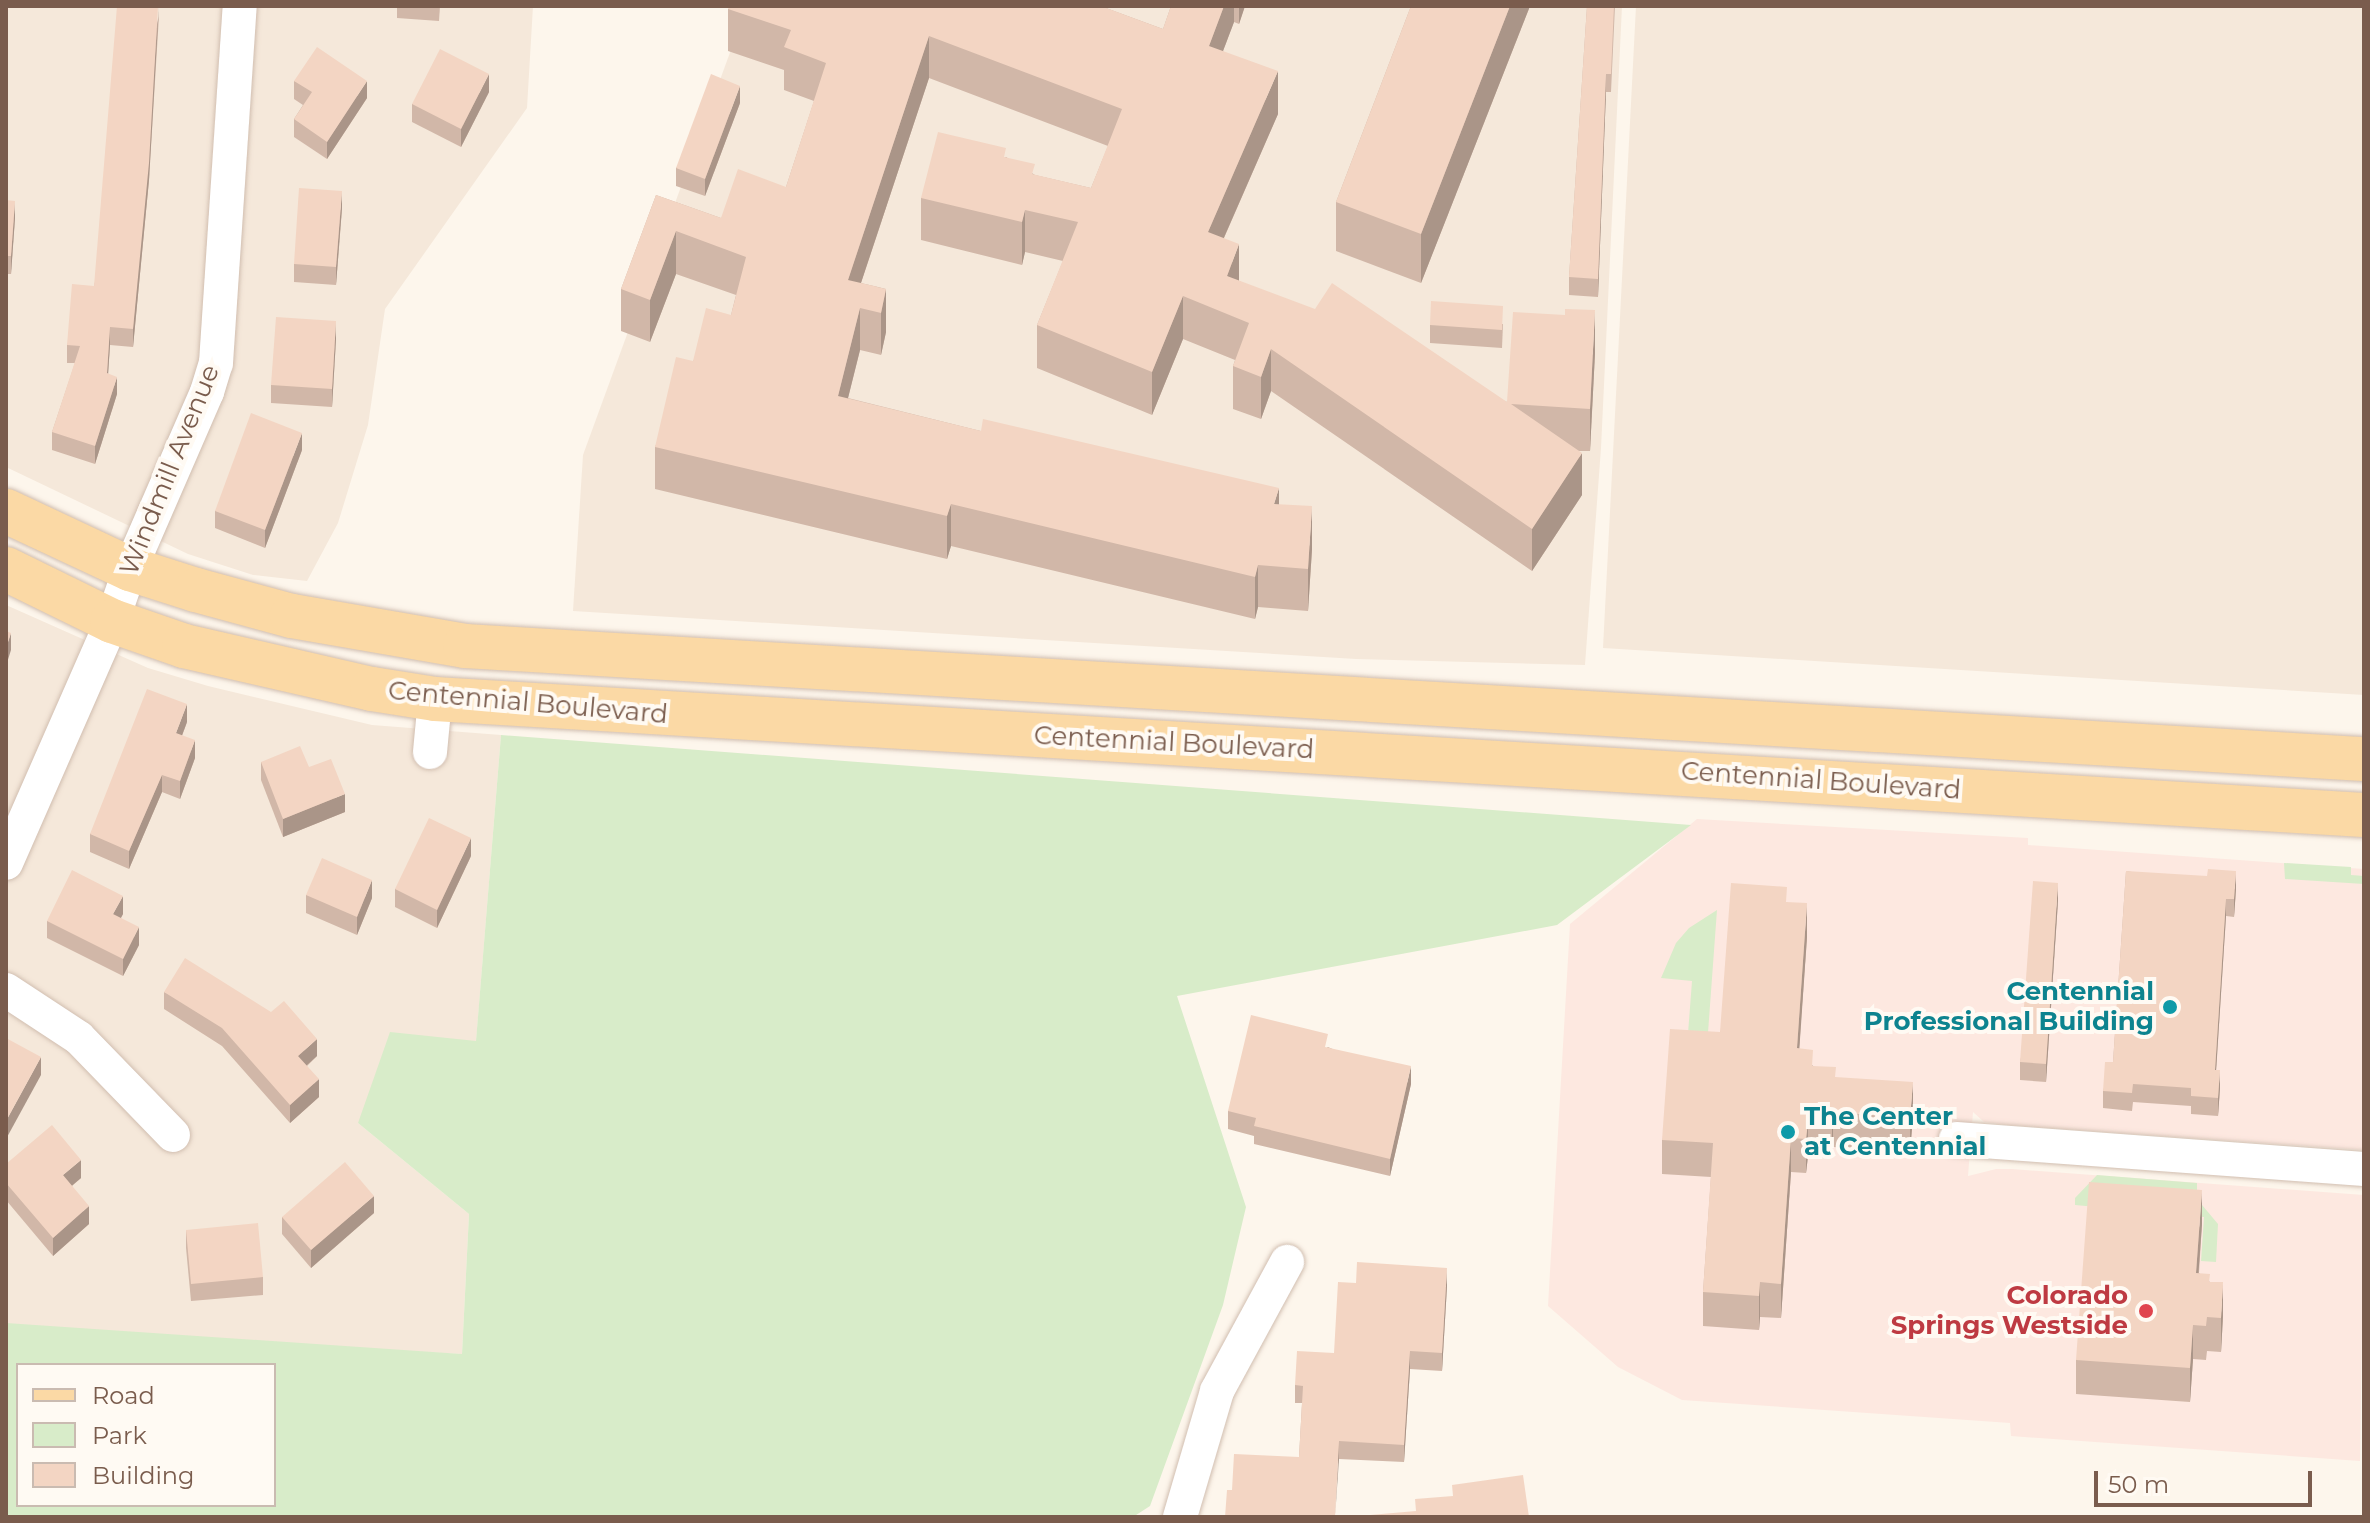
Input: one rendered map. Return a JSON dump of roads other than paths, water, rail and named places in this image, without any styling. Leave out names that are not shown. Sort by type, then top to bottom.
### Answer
[{"type":"main road","name":"Centennial Boulevard","points":[[6,511],[130,569],[292,616],[465,646],[2364,759]]},
{"type":"main road","name":"Centennial Boulevard","points":[[6,569],[112,621],[184,646],[372,689],[435,699],[2364,815]]},
{"type":"street","name":"Windmill Avenue","points":[[6,863],[112,621],[130,569],[207,392],[216,363],[240,6]]},
{"type":"street","points":[[430,752],[435,699]]},
{"type":"street","points":[[6,990],[79,1038],[173,1135]]},
{"type":"street","points":[[1956,1139],[2364,1169]]},
{"type":"street","points":[[1180,1517],[1217,1391],[1287,1262]]},
{"type":"place","name":"Centennial Professional Building","points":[[2170,1007]]},
{"type":"place","name":"The Center at Centennial","points":[[1788,1132]]},
{"type":"place","name":"Colorado Springs Westside","points":[[2146,1311]]}]
